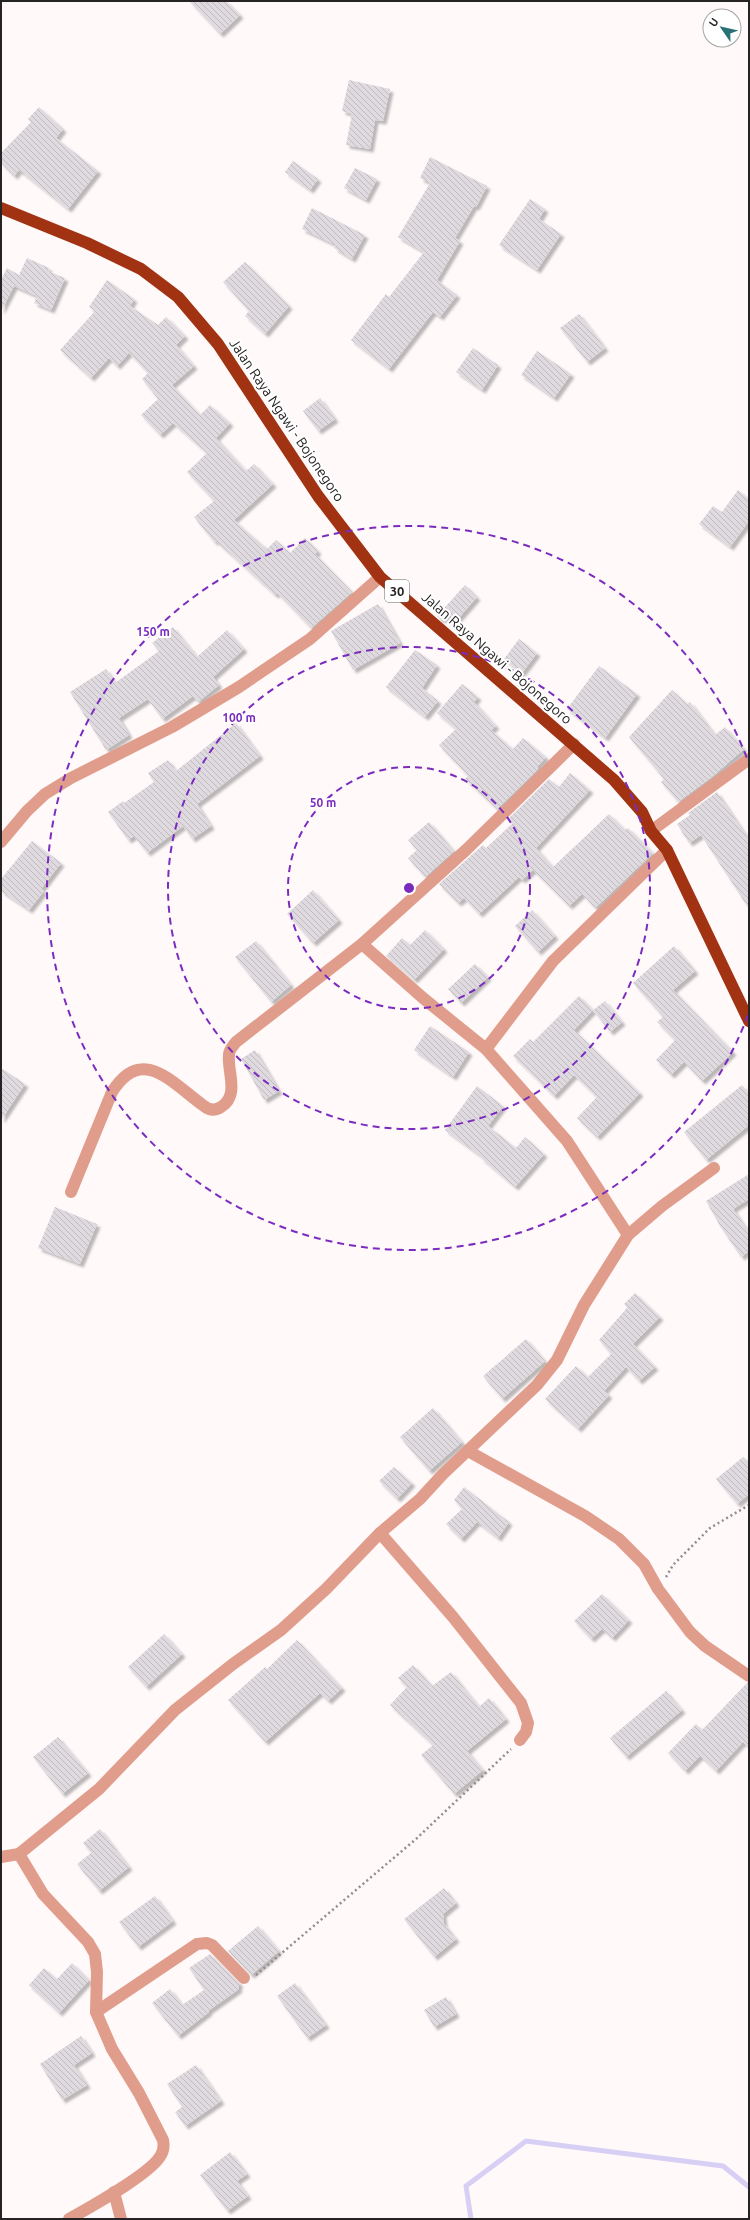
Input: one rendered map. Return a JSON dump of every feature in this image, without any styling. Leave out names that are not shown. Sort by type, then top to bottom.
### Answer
[{"type":"highway","name":"Jalan Raya Ngawi - Bojonegoro","points":[[1,208],[87,243],[141,269],[178,297],[218,344],[318,496],[380,577],[574,744],[614,780],[642,812],[651,831],[667,850],[749,1021]]},
{"type":"street","points":[[1,842],[26,811],[45,794],[71,778],[172,727],[239,686],[310,639],[380,577]]},
{"type":"street","points":[[71,1192],[112,1092],[119,1081],[131,1071],[147,1068],[166,1078],[209,1109],[220,1108],[225,1104],[231,1095],[228,1056],[232,1046],[362,944],[466,850],[574,744]]},
{"type":"street","points":[[651,831],[749,759]]},
{"type":"street","points":[[486,1049],[553,961],[667,850]]},
{"type":"street","points":[[362,944],[423,998],[486,1049],[567,1141],[628,1235]]},
{"type":"street","points":[[1,1857],[19,1854],[99,1789],[175,1710],[233,1664],[281,1630],[326,1589],[380,1532],[420,1499],[443,1474],[538,1385],[557,1360],[584,1305],[628,1235],[662,1206],[714,1168]]},
{"type":"street","points":[[468,1451],[585,1516],[619,1539],[644,1564],[658,1589],[690,1632],[705,1646],[749,1676]]},
{"type":"street","points":[[380,1532],[452,1617],[520,1703],[528,1723],[526,1732],[520,1740]]},
{"type":"street","points":[[19,1854],[43,1894],[88,1942],[95,1954],[97,1972],[96,2012],[112,2049],[139,2093],[163,2140],[164,2147],[156,2162],[114,2192],[69,2219]]},
{"type":"street","points":[[96,2012],[197,1944],[207,1943],[212,1945],[244,1978]]},
{"type":"street","points":[[114,2192],[121,2219]]},
{"type":"path","points":[[658,1589],[673,1565],[710,1528],[749,1505]]},
{"type":"path","points":[[244,1978],[255,1976],[416,1840],[520,1740]]},
{"type":"building","points":[[189,1],[226,1],[240,15],[220,34]]},
{"type":"building","points":[[349,80],[390,89],[383,121],[375,120],[370,149],[346,145],[352,114],[342,111]]},
{"type":"building","points":[[39,107],[63,129],[56,138],[98,171],[68,209],[19,170],[14,176],[1,163],[1,153],[31,122],[28,119]]},
{"type":"building","points":[[430,157],[487,186],[476,207],[474,206],[455,238],[460,241],[437,280],[457,295],[440,317],[433,312],[389,369],[351,340],[386,294],[389,297],[424,252],[398,237],[430,183],[420,178]]},
{"type":"building","points":[[293,161],[318,179],[310,190],[285,172]]},
{"type":"building","points":[[355,168],[377,179],[366,200],[344,188]]},
{"type":"building","points":[[530,199],[545,209],[539,219],[561,234],[537,270],[499,245]]},
{"type":"building","points":[[312,208],[365,235],[352,259],[334,248],[336,245],[302,229]]},
{"type":"building","points":[[27,258],[49,268],[48,271],[65,278],[51,310],[34,303],[37,296],[14,286],[1,311],[1,280],[7,268],[19,275]]},
{"type":"building","points":[[245,262],[289,306],[265,334],[245,316],[249,311],[223,282]]},
{"type":"building","points":[[107,280],[134,299],[130,306],[158,325],[166,317],[185,336],[176,345],[194,366],[172,385],[200,415],[210,405],[230,423],[216,438],[246,471],[254,464],[273,484],[234,520],[267,549],[276,540],[290,553],[305,538],[318,551],[315,554],[352,592],[311,628],[277,593],[275,595],[216,541],[214,542],[194,517],[214,501],[187,472],[207,453],[173,423],[160,435],[141,415],[158,399],[142,379],[148,373],[129,353],[117,366],[109,358],[91,378],[60,350],[95,311],[89,307]]},
{"type":"building","points":[[579,314],[605,348],[587,362],[560,328]]},
{"type":"building","points":[[473,348],[498,365],[482,390],[456,372]]},
{"type":"building","points":[[537,351],[571,374],[554,398],[521,375]]},
{"type":"building","points":[[320,398],[335,419],[318,431],[303,411]]},
{"type":"building","points":[[738,490],[749,499],[749,521],[730,547],[699,524],[713,506],[722,512]]},
{"type":"building","points":[[465,585],[477,597],[456,621],[450,615],[441,620],[437,616]]},
{"type":"building","points":[[378,604],[400,643],[353,670],[331,631]]},
{"type":"building","points":[[173,627],[197,657],[227,630],[244,649],[213,677],[219,685],[198,702],[193,696],[162,719],[148,699],[119,718],[129,735],[106,750],[70,692],[106,669],[115,683],[159,651],[152,643]]},
{"type":"building","points":[[519,639],[537,653],[522,673],[504,659]]},
{"type":"building","points":[[415,650],[437,665],[422,688],[438,701],[425,717],[386,687]]},
{"type":"building","points":[[599,666],[637,694],[605,738],[567,709]]},
{"type":"building","points":[[462,684],[478,697],[474,702],[496,726],[491,730],[513,749],[523,738],[546,757],[537,767],[538,769],[497,809],[465,779],[468,776],[439,745],[456,729],[437,713]]},
{"type":"building","points":[[672,690],[687,704],[690,702],[715,735],[725,727],[744,749],[713,776],[678,802],[661,782],[664,779],[629,737]]},
{"type":"building","points":[[236,723],[260,756],[197,804],[211,826],[192,839],[183,826],[147,853],[134,836],[128,840],[108,812],[123,801],[124,803],[154,782],[148,773],[168,760],[176,771]]},
{"type":"building","points":[[570,773],[590,790],[536,848],[553,867],[609,814],[625,830],[628,828],[653,853],[595,908],[582,894],[569,906],[533,870],[522,880],[519,877],[479,914],[464,898],[458,903],[439,884],[483,845],[486,848],[513,823],[508,819],[549,779],[559,787]]},
{"type":"building","points":[[717,792],[749,840],[749,909],[701,835],[689,843],[677,824],[690,815],[688,813]]},
{"type":"building","points":[[429,822],[454,851],[425,877],[408,858],[417,850],[408,840]]},
{"type":"building","points":[[32,841],[61,863],[41,889],[44,891],[29,910],[1,891],[1,879]]},
{"type":"building","points":[[313,890],[339,920],[313,943],[287,914]]},
{"type":"building","points":[[532,910],[555,936],[538,952],[515,926]]},
{"type":"building","points":[[425,930],[444,949],[414,980],[386,956],[402,938],[410,945]]},
{"type":"building","points":[[256,941],[291,985],[271,1002],[235,957]]},
{"type":"building","points":[[674,946],[695,971],[673,990],[733,1052],[702,1081],[684,1062],[671,1075],[656,1060],[675,1040],[657,1022],[663,1017],[633,983]]},
{"type":"building","points":[[475,964],[488,977],[461,1003],[448,989]]},
{"type":"building","points":[[579,996],[593,1010],[574,1030],[640,1093],[597,1137],[577,1118],[597,1097],[574,1075],[554,1096],[513,1056],[530,1039],[533,1042]]},
{"type":"building","points":[[605,1001],[622,1022],[610,1032],[593,1010]]},
{"type":"building","points":[[430,1026],[469,1052],[453,1077],[414,1050]]},
{"type":"building","points":[[255,1050],[279,1091],[264,1100],[241,1059]]},
{"type":"building","points":[[1,1068],[25,1084],[1,1120]]},
{"type":"building","points":[[742,1085],[749,1094],[749,1125],[706,1160],[684,1132]]},
{"type":"building","points":[[477,1086],[503,1106],[488,1126],[516,1148],[525,1137],[544,1154],[515,1187],[481,1158],[482,1157],[445,1130]]},
{"type":"building","points":[[749,1174],[749,1199],[733,1209],[749,1233],[749,1251],[741,1257],[720,1226],[706,1201]]},
{"type":"building","points":[[55,1207],[97,1224],[80,1264],[38,1248]]},
{"type":"building","points":[[635,1293],[660,1317],[633,1344],[655,1367],[639,1381],[626,1367],[604,1391],[609,1395],[578,1429],[545,1399],[576,1366],[588,1377],[611,1354],[599,1340],[626,1309],[627,1307],[624,1304]]},
{"type":"building","points":[[526,1339],[545,1361],[502,1399],[483,1376]]},
{"type":"building","points":[[433,1408],[462,1442],[429,1471],[400,1437]]},
{"type":"building","points":[[743,1457],[749,1463],[749,1494],[737,1504],[716,1479]]},
{"type":"building","points":[[394,1467],[412,1483],[397,1499],[379,1481]]},
{"type":"building","points":[[464,1487],[509,1522],[498,1538],[477,1522],[461,1539],[446,1524],[462,1509],[454,1500]]},
{"type":"building","points":[[602,1594],[629,1620],[612,1638],[602,1629],[591,1639],[574,1621]]},
{"type":"building","points":[[164,1634],[182,1654],[146,1687],[128,1667]]},
{"type":"building","points":[[297,1640],[342,1688],[328,1701],[320,1693],[265,1742],[228,1700],[265,1667],[267,1669]]},
{"type":"building","points":[[413,1665],[432,1686],[451,1672],[479,1707],[489,1698],[506,1719],[467,1751],[483,1770],[454,1794],[421,1755],[433,1745],[390,1705],[407,1687],[398,1678]]},
{"type":"building","points":[[747,1683],[749,1683],[749,1748],[743,1742],[716,1771],[700,1756],[685,1771],[668,1753],[696,1724],[702,1730]]},
{"type":"building","points":[[666,1691],[682,1710],[626,1757],[610,1738]]},
{"type":"building","points":[[58,1737],[88,1773],[62,1794],[33,1757]]},
{"type":"building","points":[[100,1829],[129,1867],[99,1891],[77,1864],[91,1853],[83,1843]]},
{"type":"building","points":[[444,1888],[456,1903],[443,1914],[444,1924],[456,1939],[434,1957],[404,1919]]},
{"type":"building","points":[[155,1896],[173,1921],[138,1947],[119,1922]]},
{"type":"building","points":[[258,1926],[279,1951],[251,1975],[228,1951]]},
{"type":"building","points":[[210,1954],[240,1984],[238,1986],[239,1989],[208,2011],[209,2012],[178,2036],[152,2003],[170,1989],[182,2005],[204,1990],[189,1968]]},
{"type":"building","points":[[72,1963],[89,1980],[59,2013],[29,1985],[44,1968],[57,1979]]},
{"type":"building","points":[[295,1983],[326,2025],[307,2038],[277,1996]]},
{"type":"building","points":[[446,1997],[456,2014],[434,2027],[424,2010]]},
{"type":"building","points":[[81,2036],[92,2053],[74,2065],[87,2085],[62,2100],[40,2064]]},
{"type":"building","points":[[196,2065],[221,2101],[185,2126],[175,2112],[182,2107],[167,2084]]},
{"type":"building","points":[[230,2152],[247,2174],[237,2181],[248,2196],[227,2211],[200,2175]]},
{"type":"waterway","points":[[471,2219],[466,2186],[526,2141],[723,2166],[749,2187]]}]
